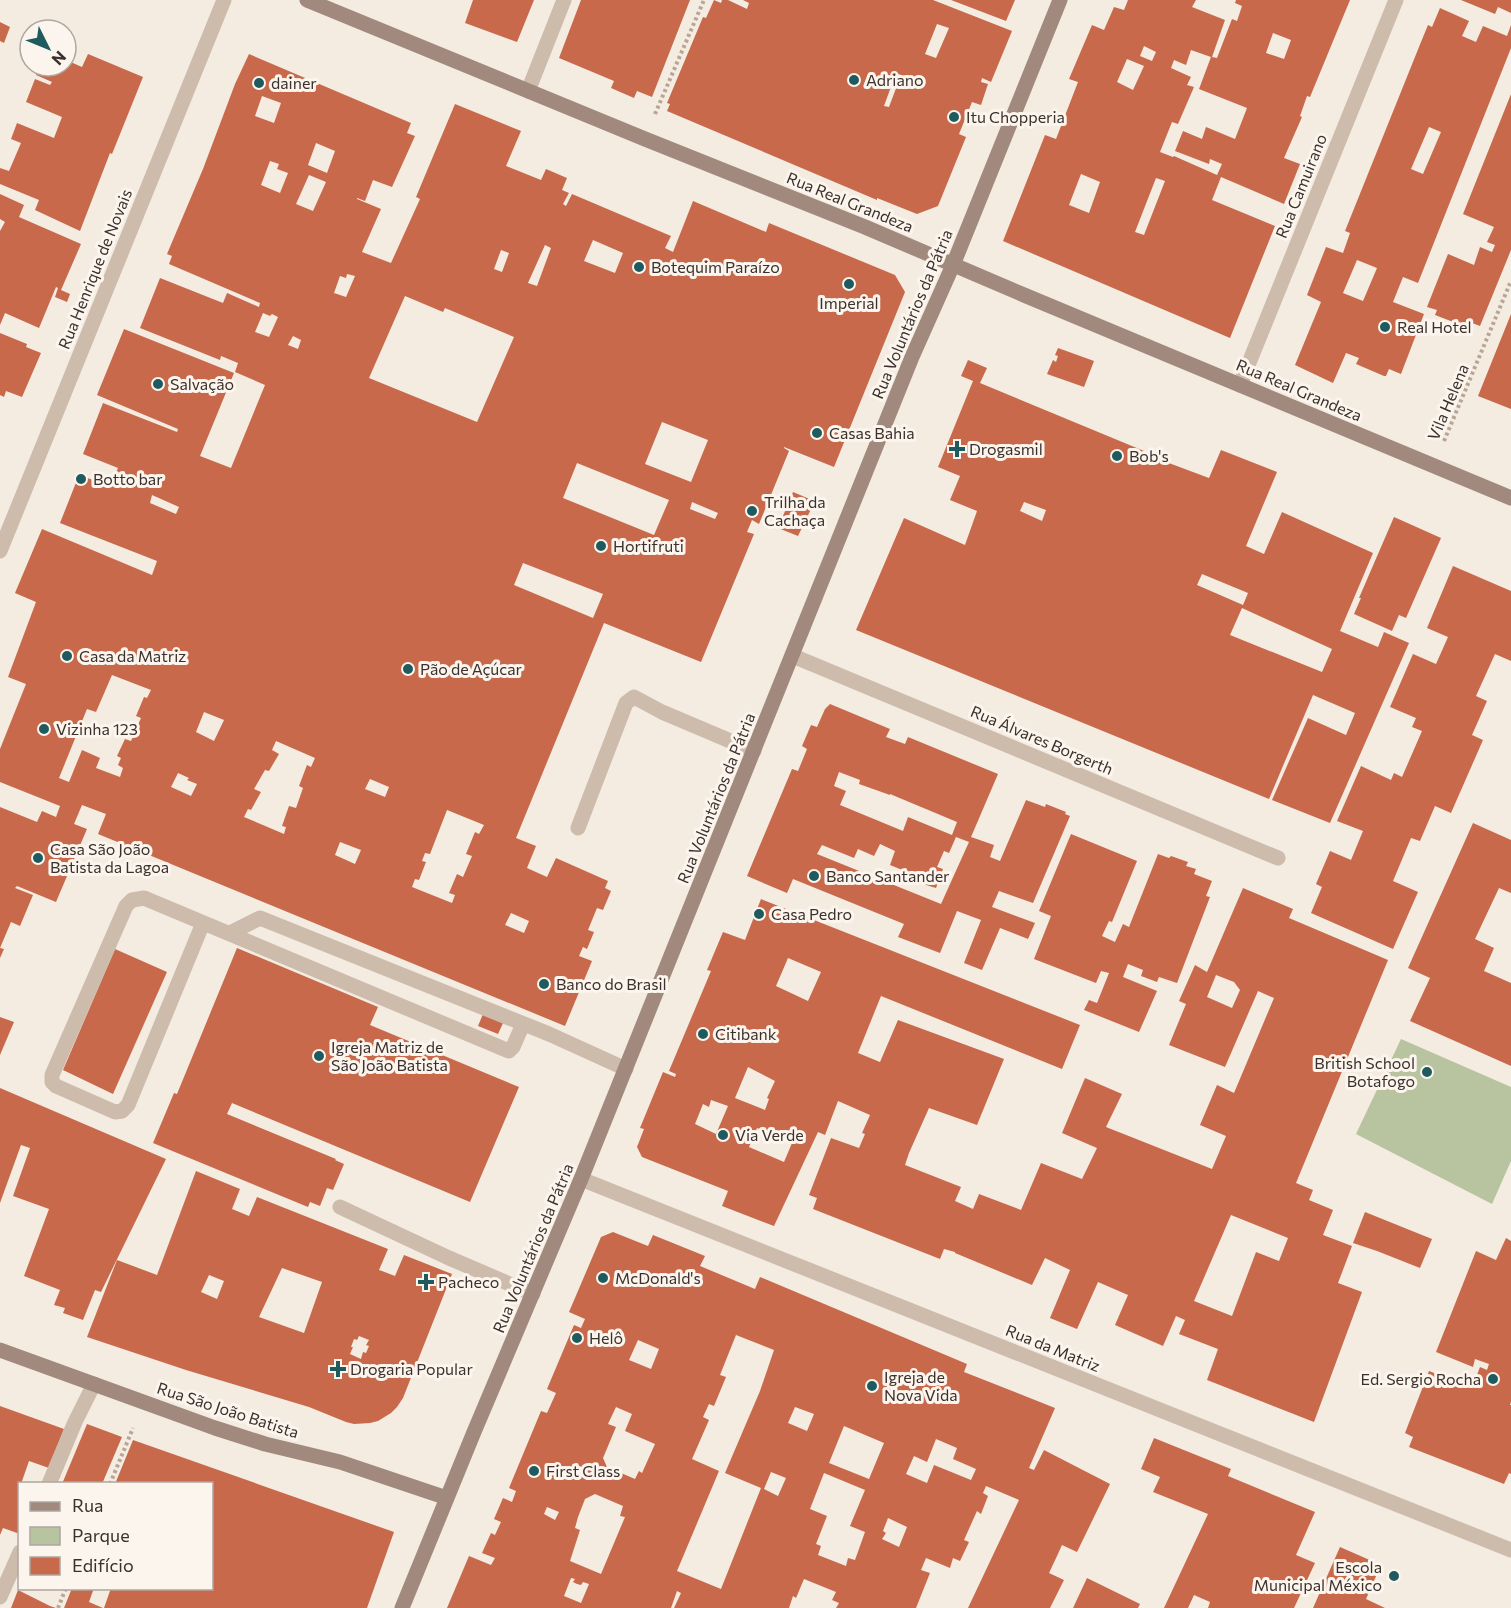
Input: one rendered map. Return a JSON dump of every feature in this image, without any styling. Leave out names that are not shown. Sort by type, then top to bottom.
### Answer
[{"type":"main road","name":"Rua Real Grandeza","points":[[307,0],[854,222],[1511,498]]},
{"type":"main road","name":"Rua Voluntários da Pátria","points":[[402,1608],[581,1179],[912,357],[953,265],[1060,0]]},
{"type":"main road","name":"Rua São João Batista","points":[[0,1350],[215,1428],[265,1444],[340,1462],[447,1498]]},
{"type":"street","name":"Rua Henrique de Novais","points":[[0,551],[224,0]]},
{"type":"street","points":[[528,91],[564,0]]},
{"type":"street","name":"Rua Camuirano","points":[[1240,385],[1396,0]]},
{"type":"street","name":"Rua Álvares Borgerth","points":[[793,656],[1278,858]]},
{"type":"street","points":[[578,828],[629,699],[634,697],[662,712],[754,751]]},
{"type":"street","points":[[203,923],[129,1105],[122,1111],[115,1112],[56,1086],[52,1082],[52,1075],[126,906],[132,900],[144,898],[509,1051],[523,1024]]},
{"type":"street","points":[[230,933],[260,918],[523,1024],[626,1069]]},
{"type":"street","name":"Rua da Matriz","points":[[581,1179],[1511,1550]]},
{"type":"street","points":[[339,1207],[533,1294]]},
{"type":"street","points":[[50,1482],[94,1384]]},
{"type":"street","points":[[0,1597],[18,1556]]},
{"type":"path","points":[[645,139],[704,0]]},
{"type":"path","name":"Vila Helena","points":[[1433,466],[1511,281]]},
{"type":"path","points":[[111,1482],[144,1402]]},
{"type":"path","points":[[58,1608],[65,1590]]},
{"type":"green space","points":[[1401,1039],[1511,1087],[1511,1161],[1492,1204],[1356,1134]]},
{"type":"building","points":[[473,0],[534,0],[517,42],[465,23]]},
{"type":"building","points":[[581,0],[690,0],[652,97],[637,91],[634,98],[611,88],[614,81],[559,58]]},
{"type":"building","points":[[714,0],[721,3],[722,0],[728,0],[747,9],[749,3],[743,0],[933,0],[1012,31],[991,82],[982,78],[981,82],[988,84],[981,105],[972,102],[959,134],[966,137],[938,206],[917,214],[877,198],[877,200],[667,111],[670,104],[667,103],[703,17],[706,18]],"holes":[[[937,24],[949,28],[936,58],[925,54]],[[896,73],[901,75],[889,107],[884,106]]]},
{"type":"building","points":[[951,0],[1015,0],[1006,21]]},
{"type":"building","points":[[1128,0],[1196,0],[1192,7],[1225,20],[1212,57],[1217,58],[1232,19],[1237,21],[1242,6],[1235,3],[1236,0],[1350,0],[1310,97],[1307,96],[1300,116],[1302,117],[1284,158],[1300,164],[1284,204],[1221,177],[1212,200],[1275,226],[1230,338],[1003,241],[1045,135],[1056,139],[1078,82],[1069,79],[1092,25],[1104,30],[1114,7],[1124,10]],"holes":[[[1273,33],[1291,40],[1284,59],[1266,53]],[[1144,46],[1156,52],[1152,61],[1140,56]],[[1191,50],[1211,57],[1199,89],[1247,108],[1235,139],[1206,127],[1202,139],[1183,131],[1175,151],[1209,164],[1210,159],[1222,164],[1217,175],[1160,152],[1172,122],[1178,124],[1194,87],[1187,85],[1191,77],[1171,68],[1174,60],[1186,65]],[[1127,59],[1144,66],[1133,90],[1117,82]],[[1081,174],[1100,182],[1089,213],[1069,205]],[[1156,178],[1165,181],[1144,235],[1135,232]]]},
{"type":"building","points":[[1461,0],[1511,0],[1511,13],[1498,7],[1495,14]]},
{"type":"building","points":[[1440,8],[1469,21],[1462,36],[1476,42],[1483,26],[1507,36],[1511,25],[1511,48],[1418,283],[1403,277],[1393,302],[1424,314],[1401,374],[1389,369],[1384,376],[1356,364],[1359,358],[1346,353],[1333,383],[1295,365],[1321,302],[1307,295],[1326,247],[1343,253],[1350,233],[1345,231],[1428,25],[1432,27]],"holes":[[[1429,127],[1441,132],[1423,174],[1411,169]],[[1357,260],[1377,268],[1363,301],[1343,293]]]},
{"type":"building","points":[[0,22],[10,27],[4,43],[0,41]]},
{"type":"building","points":[[88,54],[143,77],[80,231],[35,210],[39,200],[0,184],[0,168],[9,171],[21,143],[11,139],[17,123],[54,138],[62,117],[26,102],[35,79],[50,85],[52,82],[43,78],[78,78],[78,65],[82,67]]},
{"type":"building","points":[[249,54],[411,123],[407,133],[415,136],[392,187],[373,180],[365,201],[357,198],[381,209],[362,252],[391,263],[420,199],[416,197],[455,104],[521,131],[506,166],[541,180],[546,169],[567,178],[562,190],[569,193],[563,204],[566,206],[572,194],[671,236],[665,248],[673,252],[693,201],[766,232],[769,223],[895,275],[905,292],[834,467],[784,447],[789,451],[759,524],[752,520],[747,532],[754,534],[701,662],[604,623],[516,838],[536,846],[527,868],[547,877],[556,858],[608,881],[605,888],[611,891],[603,910],[597,908],[588,930],[594,932],[587,949],[583,947],[579,956],[592,961],[565,1026],[98,834],[106,814],[82,805],[74,824],[87,829],[56,902],[17,886],[15,888],[33,895],[20,926],[11,922],[0,948],[0,807],[37,822],[42,811],[56,817],[60,806],[0,782],[0,749],[26,684],[8,677],[36,602],[15,593],[42,529],[152,575],[157,561],[60,523],[79,475],[110,486],[118,468],[83,454],[103,403],[177,432],[178,429],[97,395],[124,329],[234,373],[200,456],[231,468],[265,385],[235,372],[238,363],[221,356],[220,360],[140,328],[160,278],[223,303],[227,293],[259,307],[260,303],[169,264],[172,256],[167,254]],"holes":[[[262,96],[281,103],[274,123],[255,116]],[[316,143],[335,151],[327,173],[308,165]],[[270,161],[279,164],[277,169],[288,173],[280,193],[261,185]],[[309,175],[326,182],[313,211],[296,204]],[[593,240],[623,253],[615,273],[584,261]],[[545,245],[551,248],[537,286],[528,283]],[[501,250],[509,253],[502,272],[494,269]],[[347,274],[355,276],[346,297],[334,293],[340,276],[346,278]],[[405,296],[443,312],[445,308],[514,337],[477,422],[369,378]],[[263,313],[270,316],[272,314],[278,317],[269,337],[255,332]],[[293,336],[301,340],[298,349],[288,345]],[[662,422],[708,440],[691,482],[645,464]],[[577,463],[669,500],[654,535],[563,498]],[[152,495],[179,507],[176,514],[150,503]],[[692,502],[718,513],[715,519],[690,509]],[[523,563],[603,594],[593,618],[514,585]],[[112,675],[151,690],[147,698],[144,697],[136,716],[141,718],[131,741],[125,739],[117,756],[121,758],[118,765],[123,768],[120,777],[96,768],[100,758],[82,750],[69,782],[59,778],[87,709],[96,712]],[[204,712],[224,720],[214,741],[196,732]],[[276,741],[315,758],[311,767],[307,765],[299,786],[303,788],[296,808],[289,806],[282,826],[286,827],[284,834],[244,817],[248,809],[251,810],[261,792],[254,789],[265,770],[269,771],[279,754],[272,750]],[[178,773],[189,778],[187,780],[197,784],[191,796],[171,787]],[[370,779],[389,787],[385,797],[365,789]],[[447,810],[484,825],[479,834],[475,832],[466,854],[472,856],[463,877],[457,874],[449,893],[455,895],[452,903],[412,887],[415,879],[419,880],[426,862],[422,861],[425,853],[430,854]],[[340,842],[361,850],[355,864],[335,855]],[[511,913],[529,921],[524,933],[505,925]]]},
{"type":"building","points":[[1511,94],[1511,250],[1480,326],[1472,323],[1469,328],[1435,315],[1437,310],[1427,307],[1448,254],[1474,265],[1480,247],[1492,252],[1495,245],[1487,242],[1494,227],[1463,214]]},
{"type":"building","points":[[0,194],[24,205],[19,217],[81,244],[61,290],[70,294],[67,302],[55,297],[58,288],[56,287],[39,328],[5,313],[0,325],[0,231],[5,222],[0,219]]},
{"type":"building","points":[[1511,314],[1511,409],[1478,396]]},
{"type":"building","points":[[0,333],[27,344],[26,347],[41,353],[22,397],[6,391],[4,397],[0,395]]},
{"type":"building","points":[[1058,348],[1094,361],[1084,387],[1047,374],[1053,360],[1056,362],[1058,356],[1055,355]]},
{"type":"building","points":[[968,360],[987,368],[980,383],[1144,451],[1142,453],[1209,478],[1221,450],[1277,472],[1246,546],[1264,554],[1282,512],[1373,553],[1340,631],[1378,647],[1384,632],[1409,643],[1330,823],[1272,800],[1308,718],[1346,735],[1355,713],[1313,695],[1269,799],[856,630],[904,518],[965,545],[977,511],[950,500],[960,476],[938,467],[973,381],[961,376]],"holes":[[[1024,502],[1046,510],[1042,521],[1020,511]],[[1202,574],[1248,593],[1243,605],[1197,585]],[[1242,608],[1332,649],[1322,672],[1230,635]]]},
{"type":"building","points":[[793,492],[812,500],[813,505],[798,536],[778,528]]},
{"type":"building","points":[[1394,517],[1441,538],[1406,618],[1399,615],[1392,631],[1354,614]]},
{"type":"building","points":[[1453,566],[1511,591],[1511,661],[1495,654],[1476,696],[1487,701],[1472,735],[1483,740],[1451,813],[1435,806],[1420,841],[1411,838],[1393,881],[1418,892],[1393,949],[1311,913],[1322,887],[1316,884],[1330,851],[1351,860],[1363,831],[1337,821],[1361,766],[1391,780],[1394,773],[1402,777],[1422,731],[1412,727],[1416,718],[1390,707],[1413,654],[1436,664],[1448,637],[1427,628]]},
{"type":"building","points":[[830,704],[890,729],[886,737],[905,744],[908,737],[998,774],[971,837],[994,845],[990,857],[1000,861],[1026,800],[1045,807],[1046,804],[1070,816],[1033,903],[999,891],[992,907],[1035,923],[1028,939],[1000,928],[982,970],[964,963],[981,920],[957,911],[940,953],[898,937],[904,924],[793,879],[787,893],[747,876],[792,769],[798,771],[807,749],[802,746],[811,725],[817,727],[825,709]],"holes":[[[839,772],[860,780],[859,784],[890,794],[957,822],[952,835],[908,817],[903,831],[840,805],[846,791],[834,786]],[[956,837],[969,842],[941,904],[817,854],[822,845],[854,858],[858,849],[874,856],[880,844],[895,851],[890,865],[912,874],[910,880],[936,888],[943,869],[937,867],[944,851],[949,853]]]},
{"type":"building","points":[[1473,823],[1511,840],[1511,893],[1499,888],[1475,939],[1494,948],[1484,971],[1511,983],[1511,1066],[1410,1021],[1430,978],[1408,968]]},
{"type":"building","points":[[1071,834],[1137,861],[1112,922],[1109,921],[1102,936],[1115,942],[1123,924],[1129,927],[1158,854],[1188,862],[1186,866],[1196,869],[1194,874],[1212,881],[1206,896],[1210,897],[1177,983],[1159,977],[1157,982],[1141,976],[1143,970],[1128,964],[1123,977],[1157,991],[1139,1032],[1084,1010],[1089,1000],[1097,1003],[1109,973],[1101,971],[1096,983],[1034,959],[1051,916],[1039,911]]},
{"type":"building","points":[[1243,888],[1293,909],[1289,918],[1388,960],[1296,1183],[1313,1190],[1309,1200],[1333,1210],[1323,1235],[1352,1246],[1338,1283],[1362,1292],[1314,1422],[1207,1380],[1218,1349],[1179,1334],[1185,1320],[1176,1316],[1163,1346],[1115,1325],[1128,1295],[1098,1282],[1077,1329],[1050,1318],[1070,1270],[1045,1258],[1032,1285],[955,1252],[944,1249],[940,1259],[813,1209],[817,1198],[809,1195],[831,1138],[859,1148],[865,1134],[862,1133],[870,1115],[838,1101],[825,1135],[818,1132],[774,1226],[722,1206],[728,1191],[642,1157],[637,1147],[644,1129],[640,1128],[663,1072],[675,1077],[676,1074],[669,1071],[711,971],[707,970],[723,932],[745,940],[761,899],[1080,1025],[1062,1069],[881,996],[858,1053],[880,1062],[898,1020],[1004,1059],[977,1125],[929,1108],[905,1165],[961,1187],[955,1201],[973,1209],[979,1194],[1021,1210],[1041,1163],[1082,1179],[1097,1148],[1062,1133],[1085,1078],[1122,1094],[1106,1127],[1212,1169],[1226,1136],[1200,1125],[1217,1085],[1234,1093],[1274,998],[1258,991],[1225,1067],[1169,1045],[1186,1004],[1179,1001],[1195,965],[1207,972]],"holes":[[[788,958],[821,972],[808,1001],[776,986]],[[1216,975],[1234,982],[1240,990],[1232,1008],[1207,997]],[[748,1067],[775,1081],[767,1098],[769,1099],[765,1110],[735,1098]],[[711,1100],[728,1106],[716,1134],[695,1124],[703,1104],[709,1107]],[[757,1128],[792,1143],[784,1162],[749,1147]],[[1231,1215],[1288,1238],[1279,1261],[1256,1252],[1232,1316],[1194,1301]]]},
{"type":"building","name":"Igreja Matriz de São João Batista","points":[[237,948],[378,1007],[370,1025],[519,1087],[470,1202],[232,1103],[227,1114],[344,1164],[333,1190],[327,1188],[320,1206],[310,1202],[308,1207],[153,1143],[174,1093],[177,1094]]},
{"type":"building","points":[[115,949],[167,972],[113,1094],[63,1070]]},
{"type":"building","points":[[483,1014],[504,1021],[498,1034],[478,1026]]},
{"type":"building","points":[[0,1017],[14,1022],[0,1055]]},
{"type":"building","points":[[0,1088],[166,1159],[101,1292],[95,1290],[83,1320],[63,1313],[65,1308],[54,1305],[60,1290],[24,1276],[49,1209],[13,1196],[30,1148],[21,1145],[0,1203]]},
{"type":"building","points":[[196,1171],[240,1189],[232,1209],[249,1216],[257,1197],[388,1249],[379,1270],[395,1276],[404,1255],[452,1274],[403,1398],[391,1413],[378,1421],[354,1424],[309,1407],[87,1337],[117,1260],[157,1275]],"holes":[[[282,1268],[322,1282],[304,1333],[259,1317]],[[209,1275],[224,1281],[217,1299],[201,1292]],[[359,1336],[369,1340],[366,1345],[369,1346],[366,1353],[363,1352],[361,1359],[350,1354],[354,1339],[357,1340]]]},
{"type":"building","points":[[1365,1212],[1432,1239],[1420,1268],[1353,1243]]},
{"type":"building","points":[[613,1232],[648,1246],[653,1235],[705,1256],[700,1266],[755,1289],[760,1277],[967,1364],[964,1372],[1055,1408],[1029,1468],[1034,1470],[1044,1450],[1110,1484],[1077,1552],[1062,1545],[1049,1573],[1064,1580],[1050,1608],[968,1608],[1019,1500],[986,1486],[983,1493],[988,1496],[981,1514],[977,1511],[964,1540],[969,1542],[960,1561],[953,1558],[950,1568],[926,1558],[921,1570],[930,1573],[916,1608],[836,1608],[839,1603],[832,1600],[836,1592],[804,1579],[796,1598],[793,1596],[789,1608],[674,1608],[681,1593],[677,1591],[671,1608],[447,1608],[469,1556],[491,1565],[495,1558],[482,1553],[491,1533],[495,1535],[501,1522],[494,1519],[503,1498],[512,1502],[516,1491],[509,1488],[541,1411],[547,1413],[556,1393],[547,1389],[574,1325],[581,1328],[585,1319],[569,1312],[601,1237]],"holes":[[[736,1335],[774,1350],[760,1391],[725,1473],[761,1488],[721,1589],[677,1571],[719,1471],[692,1459],[709,1420],[703,1417],[709,1404],[714,1406],[726,1377],[720,1375]],[[638,1340],[659,1349],[651,1369],[629,1360]],[[616,1407],[632,1414],[625,1431],[655,1444],[642,1473],[639,1471],[635,1479],[607,1467],[603,1458],[616,1427],[608,1424]],[[795,1407],[814,1414],[807,1431],[788,1423]],[[844,1426],[884,1443],[869,1479],[829,1463]],[[936,1439],[957,1448],[953,1459],[976,1469],[971,1480],[934,1465],[927,1483],[906,1474],[914,1456],[927,1462]],[[771,1472],[786,1478],[778,1496],[764,1489]],[[824,1473],[865,1490],[850,1526],[865,1532],[855,1560],[848,1558],[846,1566],[818,1555],[821,1546],[816,1544],[827,1516],[810,1509]],[[595,1494],[623,1506],[620,1516],[625,1517],[601,1574],[570,1561],[580,1530],[575,1528],[585,1499]],[[547,1507],[559,1512],[555,1520],[544,1514]],[[888,1518],[907,1527],[899,1547],[882,1539],[886,1533],[883,1531]],[[571,1578],[575,1579],[573,1582],[577,1584],[581,1585],[583,1582],[589,1584],[581,1603],[564,1596]]]},
{"type":"building","name":"Ed. Sergio Rocha","points":[[1506,1238],[1511,1241],[1511,1474],[1509,1473],[1504,1484],[1409,1447],[1413,1437],[1405,1433],[1429,1371],[1472,1388],[1480,1367],[1487,1370],[1489,1364],[1475,1359],[1473,1367],[1436,1352],[1476,1251],[1496,1260]]},
{"type":"building","points":[[0,1406],[64,1429],[49,1468],[29,1461],[22,1482],[18,1482],[18,1533],[3,1528],[0,1535]]},
{"type":"building","points":[[87,1424],[122,1437],[103,1482],[63,1482]]},
{"type":"building","points":[[1154,1438],[1231,1469],[1228,1476],[1315,1512],[1296,1555],[1315,1563],[1294,1608],[1208,1608],[1210,1602],[1194,1595],[1188,1608],[1164,1608],[1208,1514],[1153,1492],[1160,1477],[1141,1469]]},
{"type":"building","points":[[133,1440],[394,1532],[367,1608],[104,1608],[110,1590],[213,1590],[213,1482],[116,1482]]},
{"type":"building","points":[[1340,1547],[1381,1565],[1366,1599],[1385,1608],[1313,1608]]},
{"type":"building","points":[[1087,1578],[1140,1604],[1138,1608],[1073,1608]]},
{"type":"building","points":[[18,1590],[50,1606],[56,1608],[11,1608]]},
{"type":"building","points":[[71,1590],[93,1590],[89,1602],[103,1608],[64,1608]]},
{"type":"place","name":"Adriano","points":[[854,80]]},
{"type":"place","name":"dainer","points":[[259,83]]},
{"type":"place","name":"Itu Chopperia","points":[[954,117]]},
{"type":"place","name":"Botequim Paraízo","points":[[639,267]]},
{"type":"place","name":"Imperial","points":[[849,284]]},
{"type":"place","name":"Real Hotel","points":[[1385,327]]},
{"type":"place","name":"Salvação","points":[[158,384]]},
{"type":"place","name":"Casas Bahia","points":[[817,433]]},
{"type":"place","name":"Drogasmil","points":[[957,449]]},
{"type":"place","name":"Bob's","points":[[1117,456]]},
{"type":"place","name":"Botto bar","points":[[81,479]]},
{"type":"place","name":"Trilha da Cachaça","points":[[752,511]]},
{"type":"place","name":"Hortifruti","points":[[601,546]]},
{"type":"place","name":"Casa da Matriz","points":[[67,656]]},
{"type":"place","name":"Pão de Açúcar","points":[[408,669]]},
{"type":"place","name":"Vizinha 123","points":[[44,729]]},
{"type":"place","name":"Casa São João Batista da Lagoa","points":[[38,858]]},
{"type":"place","name":"Banco Santander","points":[[814,876]]},
{"type":"place","name":"Casa Pedro","points":[[759,914]]},
{"type":"place","name":"Banco do Brasil","points":[[544,984]]},
{"type":"place","name":"Citibank","points":[[703,1034]]},
{"type":"place","name":"Igreja Matriz de São João Batista","points":[[319,1056]]},
{"type":"place","name":"British School Botafogo","points":[[1427,1072]]},
{"type":"place","name":"Via Verde","points":[[723,1135]]},
{"type":"place","name":"McDonald's","points":[[603,1278]]},
{"type":"place","name":"Pacheco","points":[[426,1282]]},
{"type":"place","name":"Helô","points":[[577,1338]]},
{"type":"place","name":"Drogaria Popular","points":[[338,1369]]},
{"type":"place","name":"Ed. Sergio Rocha","points":[[1493,1379]]},
{"type":"place","name":"Igreja de Nova Vida","points":[[872,1386]]},
{"type":"place","name":"First Class","points":[[534,1471]]},
{"type":"place","name":"Escola Municipal México","points":[[1394,1576]]}]
